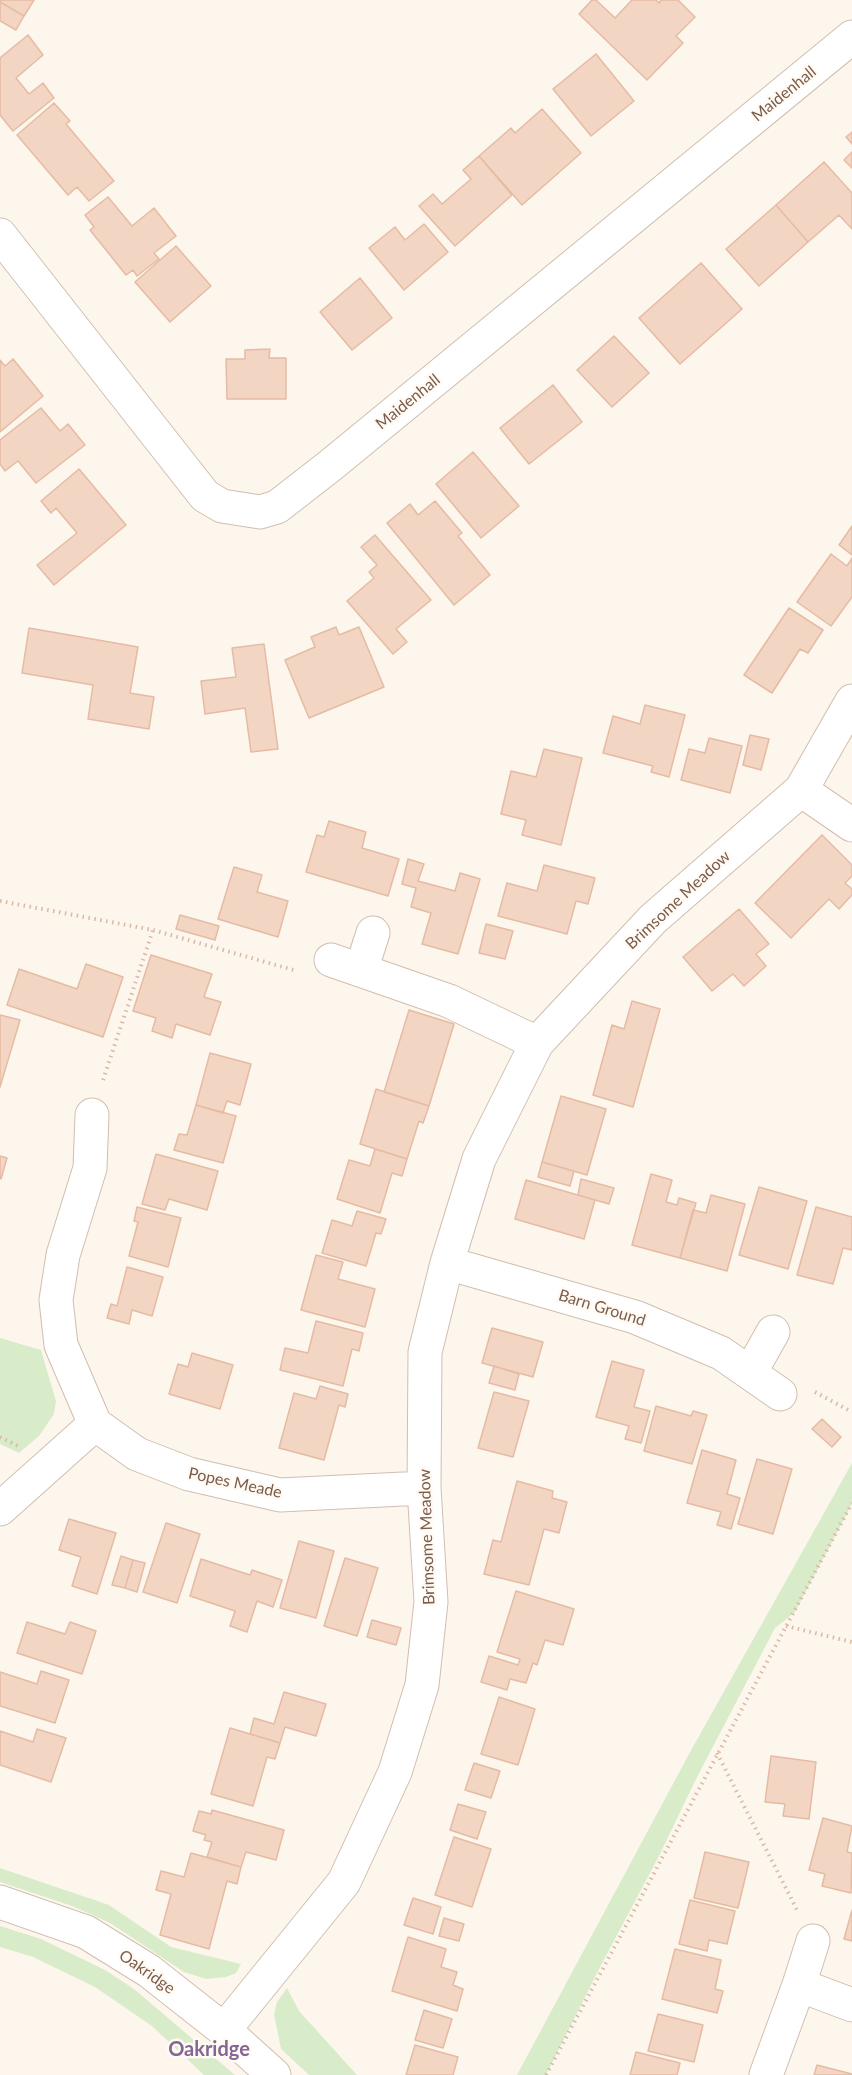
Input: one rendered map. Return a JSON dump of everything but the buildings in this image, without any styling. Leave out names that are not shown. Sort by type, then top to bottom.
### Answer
[{"type":"street","name":"Maidenhall","points":[[0,235],[205,496],[222,506],[260,512],[277,507],[332,465],[852,37]]},
{"type":"street","name":"Brimsome Meadow","points":[[224,2030],[344,1882],[395,1772],[422,1685],[430,1602],[424,1488],[425,1352],[447,1263],[479,1159],[537,1043],[653,919],[801,790],[852,701]]},
{"type":"street","points":[[801,790],[852,825]]},
{"type":"street","points":[[373,933],[346,965],[449,1001],[537,1043]]},
{"type":"street","points":[[0,1509],[95,1424],[61,1345],[56,1300],[63,1255],[90,1168],[92,1115]]},
{"type":"street","name":"Barn Ground","points":[[447,1263],[635,1317],[721,1353],[780,1394]]},
{"type":"street","points":[[750,1372],[773,1332]]},
{"type":"street","name":"Popes Meade","points":[[95,1424],[137,1454],[178,1470],[280,1495],[424,1488]]},
{"type":"street","name":"Oakridge","points":[[0,1902],[86,1932],[149,1971],[224,2030],[274,2075]]},
{"type":"street","points":[[766,2075],[813,1941]]},
{"type":"street","points":[[799,1985],[852,2005]]},
{"type":"path","points":[[0,901],[153,930],[299,971]]},
{"type":"path","points":[[92,1115],[153,930]]},
{"type":"path","points":[[813,1390],[852,1412]]},
{"type":"path","points":[[546,2075],[852,1503]]},
{"type":"path","points":[[786,1626],[852,1642]]},
{"type":"path","points":[[717,1753],[813,1941]]},
{"type":"green space","points":[[0,1338],[41,1350],[56,1401],[54,1414],[39,1436],[19,1453],[0,1444]]},
{"type":"green space","points":[[852,1463],[852,1504],[795,1612],[775,1628],[546,2075],[517,2075],[689,1754]]},
{"type":"green space","points":[[0,1868],[109,1905],[171,1947],[241,1964],[236,1973],[226,1977],[206,1979],[184,1972],[110,1923],[72,1906],[0,1882]]},
{"type":"green space","points":[[0,1926],[41,1939],[105,1970],[134,1989],[235,2075],[204,2075],[152,2026],[95,1987],[33,1957],[0,1947]]},
{"type":"green space","points":[[287,1988],[299,2011],[357,2075],[309,2075],[281,2049],[274,2014],[277,2002]]},
{"type":"district","name":"Oakridge","points":[[209,2050]]}]
